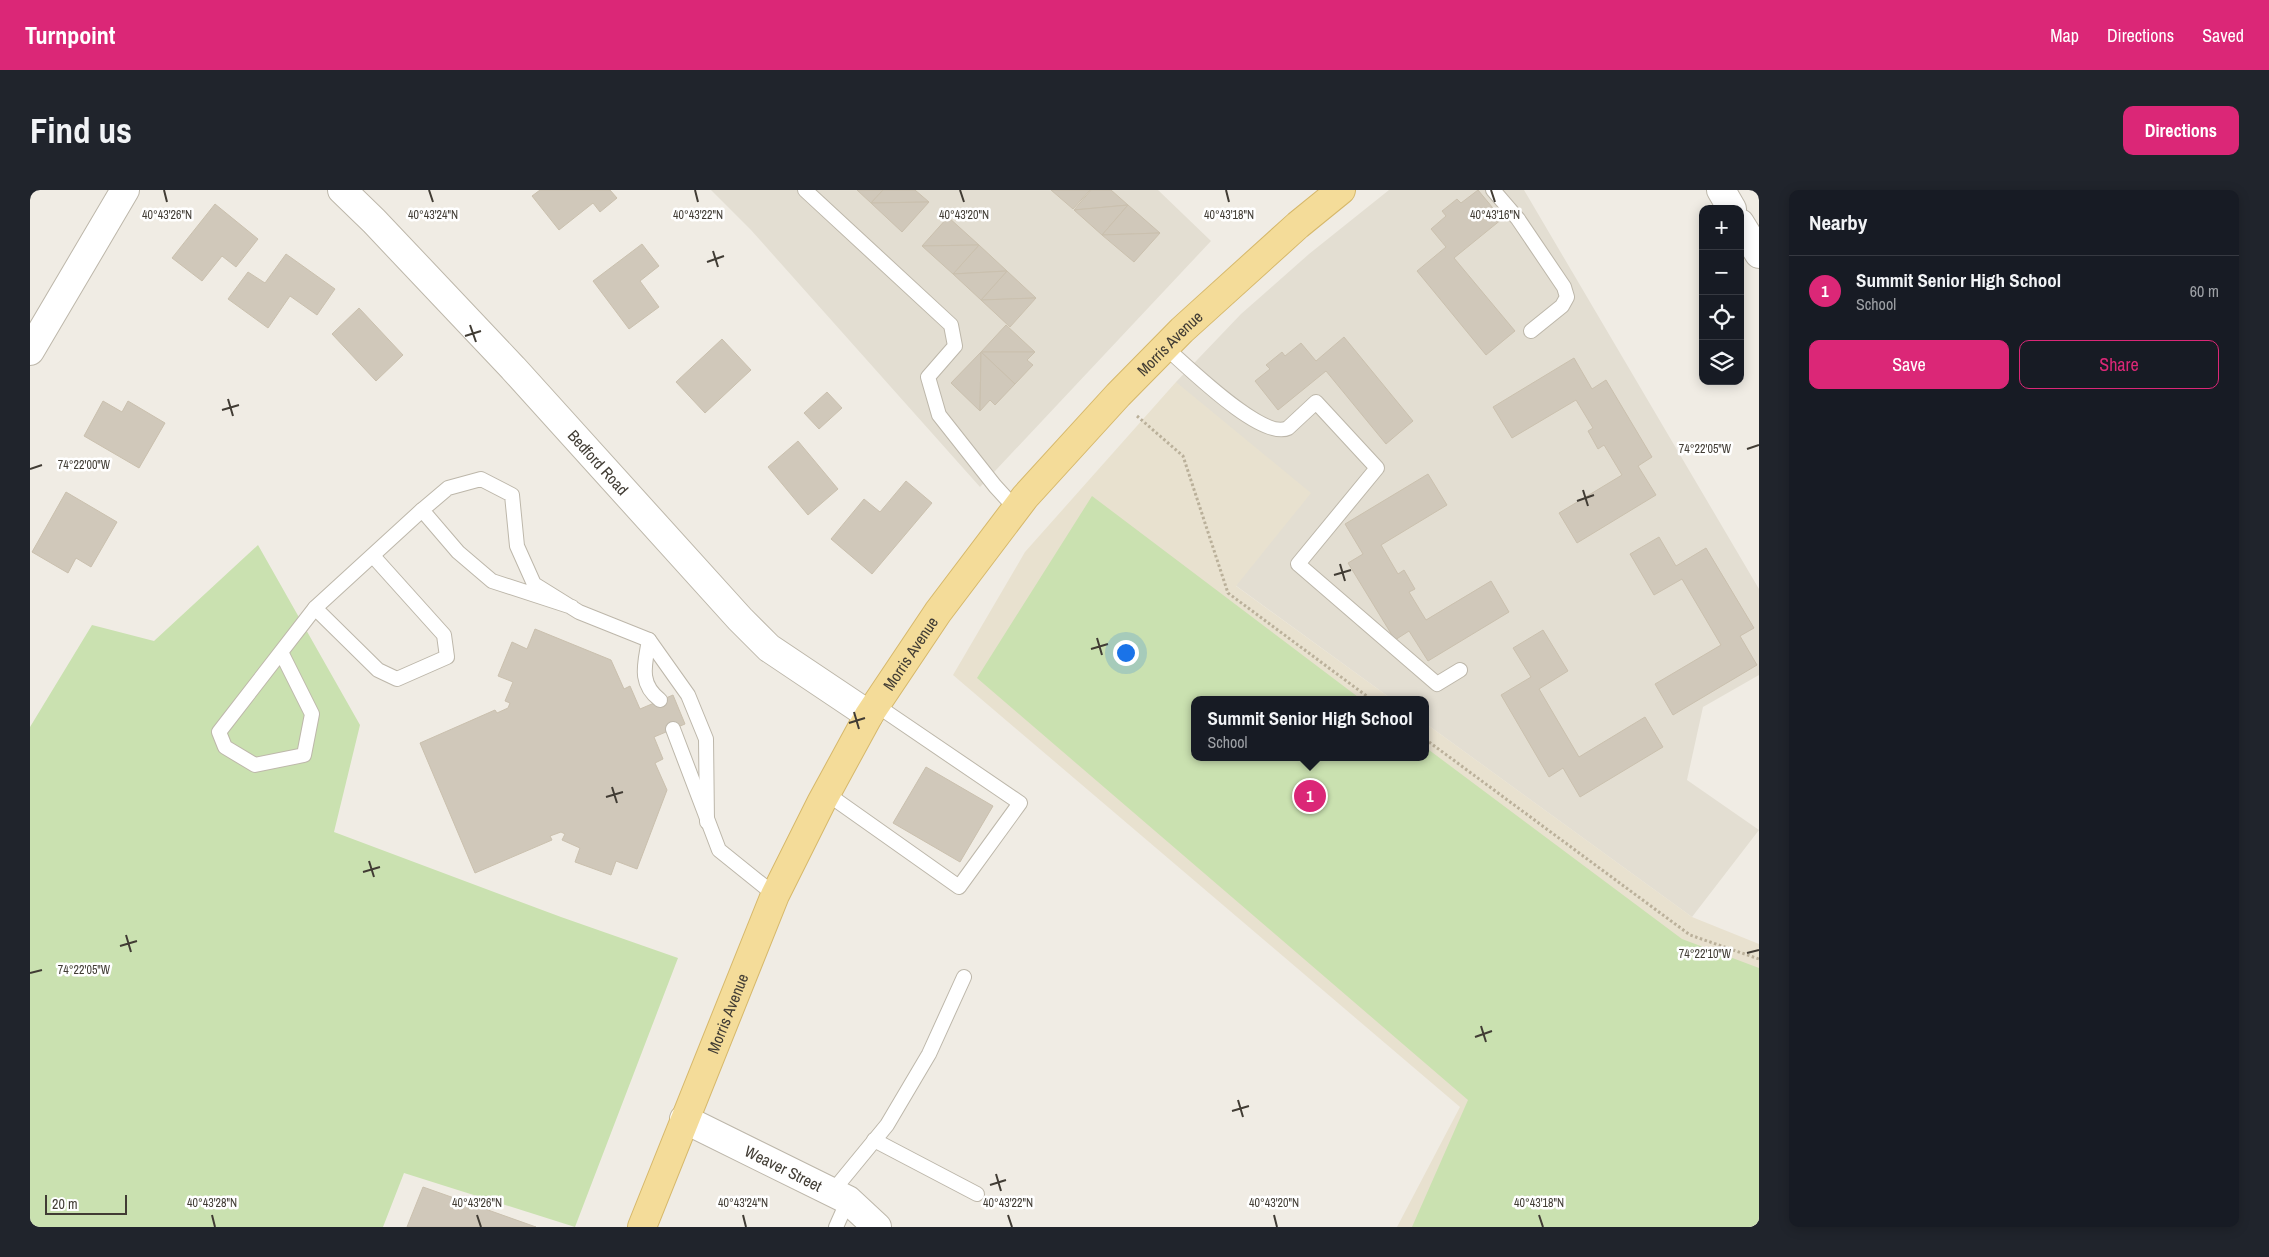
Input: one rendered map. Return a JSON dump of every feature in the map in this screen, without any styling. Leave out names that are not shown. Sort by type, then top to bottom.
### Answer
[{"type":"main road","name":"Morris Avenue","points":[[642,1227],[775,895],[826,793],[873,710],[938,612],[1016,509],[1118,395],[1164,347],[1298,225],[1341,190]]},
{"type":"street","points":[[30,351],[125,190]]},
{"type":"street","name":"Bedford Road","points":[[342,190],[374,221],[512,368],[768,648],[873,710]]},
{"type":"street","points":[[1721,190],[1730,205]]},
{"type":"street","points":[[1744,230],[1759,254]]},
{"type":"street","name":"Weaver Street","points":[[684,1119],[840,1196],[877,1227]]},
{"type":"lane","points":[[805,190],[951,325],[955,346],[928,376],[939,415],[995,486],[1016,509]]},
{"type":"lane","points":[[1493,190],[1518,220],[1564,287],[1567,297],[1562,306],[1531,330]]},
{"type":"lane","points":[[1164,347],[1246,416],[1274,430],[1283,431],[1288,428],[1316,402],[1377,468],[1298,564],[1437,684],[1460,670]]},
{"type":"lane","points":[[281,652],[312,714],[304,755],[255,765],[225,747],[220,732],[281,652],[315,608],[448,488],[481,478],[512,495],[517,546],[534,584],[572,607]]},
{"type":"lane","points":[[422,510],[458,552],[492,581],[572,607],[648,640],[688,695],[706,739],[707,822]]},
{"type":"lane","points":[[315,608],[378,670],[397,679],[447,657],[444,635],[372,556]]},
{"type":"lane","points":[[648,640],[644,672],[650,692],[660,700]]},
{"type":"lane","points":[[826,793],[959,887],[1020,803],[924,738],[873,710]]},
{"type":"lane","points":[[673,729],[719,850],[775,895]]},
{"type":"lane","points":[[836,1227],[840,1196],[874,1140],[887,1125],[929,1054],[964,977]]},
{"type":"lane","points":[[874,1140],[977,1194]]},
{"type":"path","points":[[1118,395],[1138,417],[1183,456],[1228,593],[1367,696]]},
{"type":"path","points":[[1429,742],[1690,935],[1759,959]]},
{"type":"shaded area","points":[[711,190],[1158,190],[1211,241],[980,487],[751,230]]},
{"type":"shaded area","points":[[1389,190],[1524,190],[1759,589],[1759,675],[1703,707],[1687,780],[1759,830],[1692,917],[1429,726],[1429,696],[1388,696],[1235,585],[1176,382],[1241,314],[1309,254]]},
{"type":"shaded area","points":[[1176,382],[1311,493],[1236,586],[1387,696],[1191,696],[1191,761],[1429,761],[1429,726],[1692,917],[1759,944],[1759,1227],[1397,1227],[1460,1107],[953,675],[1025,552]]},
{"type":"green space","points":[[1092,496],[1357,696],[1191,696],[1191,761],[1429,761],[1429,750],[1682,939],[1759,968],[1759,1227],[1412,1227],[1468,1100],[977,678]]},
{"type":"green space","points":[[258,545],[360,725],[334,832],[561,917],[678,958],[575,1227],[404,1173],[383,1227],[30,1227],[30,727],[92,625],[154,641]]},
{"type":"building","points":[[540,190],[610,190],[617,198],[600,212],[593,203],[559,230],[532,196]]},
{"type":"building","points":[[857,190],[883,190],[871,203]]},
{"type":"building","points":[[883,190],[915,190],[929,202],[871,203]]},
{"type":"building","points":[[1051,190],[1090,190],[1073,209]]},
{"type":"building","points":[[1091,190],[1111,190],[1128,205],[1074,210]]},
{"type":"building","points":[[1478,190],[1502,219],[1454,258],[1515,331],[1486,355],[1417,271],[1446,247],[1431,229],[1446,216],[1442,211],[1457,199],[1461,203]]},
{"type":"building","points":[[929,202],[902,232],[871,203]]},
{"type":"building","points":[[215,204],[258,239],[236,267],[222,256],[202,281],[172,258]]},
{"type":"building","points":[[1128,205],[1102,235],[1074,210]]},
{"type":"building","points":[[1128,205],[1160,233],[1102,235]]},
{"type":"building","points":[[948,217],[979,245],[922,246]]},
{"type":"building","points":[[1160,233],[1134,262],[1102,235]]},
{"type":"building","points":[[642,244],[659,266],[640,281],[659,307],[629,329],[593,281]]},
{"type":"building","points":[[979,245],[1007,271],[953,274]]},
{"type":"building","points":[[979,245],[953,274],[922,246]]},
{"type":"building","points":[[286,254],[335,289],[317,315],[290,296],[268,328],[228,299],[248,272],[265,283]]},
{"type":"building","points":[[1007,271],[1036,298],[981,300]]},
{"type":"building","points":[[1007,271],[981,300],[953,274]]},
{"type":"building","points":[[1036,298],[1010,327],[981,300]]},
{"type":"building","points":[[359,308],[403,355],[376,381],[332,334]]},
{"type":"building","points":[[1006,325],[1035,352],[981,352]]},
{"type":"building","points":[[1344,337],[1413,421],[1386,444],[1326,371],[1278,410],[1255,381],[1270,369],[1266,365],[1282,352],[1285,356],[1301,343],[1316,361]]},
{"type":"building","points":[[722,339],[751,370],[705,413],[676,382]]},
{"type":"building","points":[[981,352],[980,411],[951,383]]},
{"type":"building","points":[[981,352],[1035,352],[1027,360],[1033,365],[1015,384]]},
{"type":"building","points":[[981,352],[1015,384],[995,405],[990,400],[980,411]]},
{"type":"building","points":[[1574,358],[1592,389],[1606,380],[1652,457],[1638,466],[1656,495],[1577,543],[1559,513],[1622,475],[1604,445],[1598,449],[1588,431],[1593,428],[1576,400],[1512,438],[1493,407]]},
{"type":"building","points":[[827,392],[842,408],[819,429],[804,413]]},
{"type":"building","points":[[103,401],[122,412],[128,401],[165,423],[139,468],[84,436]]},
{"type":"building","points":[[798,441],[838,489],[808,515],[768,467]]},
{"type":"building","points":[[1428,474],[1447,505],[1381,545],[1398,574],[1404,570],[1415,589],[1409,592],[1426,620],[1491,581],[1509,612],[1428,661],[1409,631],[1395,640],[1348,563],[1363,554],[1345,524]]},
{"type":"building","points":[[906,481],[932,503],[872,574],[831,539],[864,499],[880,512]]},
{"type":"building","points":[[66,492],[117,522],[91,567],[76,558],[68,573],[32,552]]},
{"type":"building","points":[[1659,537],[1676,566],[1706,548],[1754,628],[1740,636],[1757,665],[1673,715],[1655,684],[1721,645],[1682,579],[1654,595],[1630,554]]},
{"type":"building","points":[[535,629],[611,660],[624,689],[630,686],[640,709],[673,695],[685,724],[654,737],[663,759],[655,763],[667,790],[637,869],[616,861],[611,875],[575,862],[580,848],[562,840],[565,834],[561,832],[550,836],[552,840],[475,873],[420,743],[495,710],[497,713],[508,708],[510,703],[505,701],[513,682],[498,676],[512,642],[527,649]]},
{"type":"building","points":[[1543,630],[1568,671],[1539,689],[1579,757],[1645,717],[1663,747],[1580,797],[1563,768],[1549,777],[1501,695],[1531,677],[1513,648]]},
{"type":"building","points":[[926,767],[993,806],[960,862],[893,823]]},
{"type":"building","points":[[423,1187],[536,1227],[407,1227]]},
{"type":"place","name":"Summit Senior High School","points":[[1310,796]]}]
